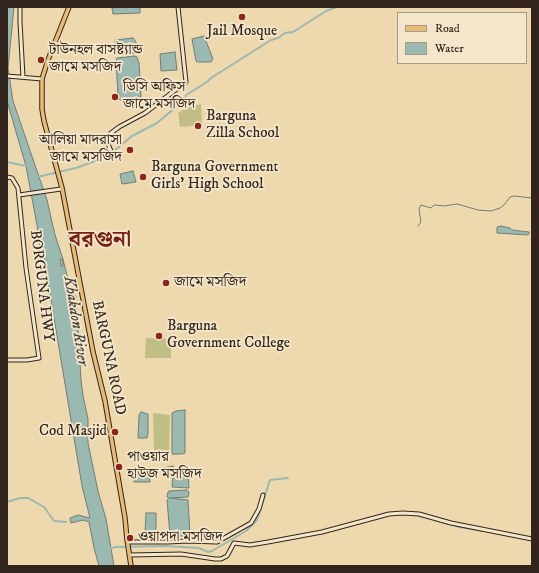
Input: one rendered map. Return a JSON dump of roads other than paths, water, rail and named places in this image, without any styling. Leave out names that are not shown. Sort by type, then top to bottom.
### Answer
[{"type":"main road","name":"BARGUNA ROAD","points":[[69,7],[42,79],[42,104],[58,170],[93,352],[105,401],[128,542]]},
{"type":"main road","name":"BARGUNA ROAD","points":[[60,180],[93,358],[106,414],[131,566]]},
{"type":"street","points":[[20,7],[23,77]]},
{"type":"street","points":[[111,151],[107,136],[119,127],[145,113],[164,97],[186,82],[187,78],[185,75],[178,7]]},
{"type":"street","points":[[7,76],[42,79]]},
{"type":"street","points":[[7,177],[12,178],[15,182],[18,187],[19,195],[61,189]]},
{"type":"street","name":"BORGUNA HWY","points":[[7,360],[39,358],[27,274],[19,195]]},
{"type":"street","points":[[128,542],[220,541],[251,523],[259,509],[263,495]]},
{"type":"street","points":[[234,543],[250,545],[322,532],[389,514],[403,513],[419,514],[450,523],[532,539]]},
{"type":"street","points":[[229,535],[234,543]]},
{"type":"street","points":[[130,554],[181,554],[220,559],[227,556],[234,543]]},
{"type":"water","name":"Khakdon River","points":[[7,7],[14,7],[8,68],[13,101],[47,200],[55,235],[64,262],[60,259],[61,266],[63,266],[62,263],[64,263],[69,289],[76,296],[81,380],[88,419],[88,443],[98,491],[106,519],[114,566],[99,566],[89,522],[83,520],[71,523],[70,518],[78,515],[90,518],[82,486],[44,258],[39,242],[26,166],[7,101]]},
{"type":"water","points":[[140,7],[140,13],[113,14],[112,8]]},
{"type":"water","points":[[204,36],[213,59],[211,62],[197,62],[192,39]]},
{"type":"water","points":[[133,38],[136,42],[136,53],[116,54],[115,40]]},
{"type":"water","points":[[175,52],[177,70],[161,71],[160,54]]},
{"type":"water","points":[[137,57],[139,63],[141,97],[130,100],[120,100],[118,96],[116,60],[117,58]]},
{"type":"water","points":[[133,171],[136,182],[122,184],[120,174]]},
{"type":"water","points":[[501,226],[512,230],[529,232],[529,234],[497,233],[497,227]]},
{"type":"water","points":[[185,410],[185,453],[172,454],[172,413]]},
{"type":"water","points":[[141,412],[148,414],[147,438],[138,438],[139,415]]},
{"type":"water","points":[[173,466],[174,473],[188,473],[189,488],[172,487],[173,473],[165,473],[164,468]]},
{"type":"water","points":[[149,468],[150,482],[134,482],[133,470]]},
{"type":"water","points":[[187,490],[189,492],[188,497],[170,498],[188,500],[190,535],[171,536],[167,500],[169,498],[167,497],[168,492]]},
{"type":"water","points":[[146,513],[156,513],[156,533],[145,533]]},
{"type":"waterway","points":[[37,177],[76,168],[95,161],[114,151],[132,136],[157,123],[185,98],[186,95],[211,78],[271,40],[278,38],[285,33],[293,32],[326,11],[337,7]]},
{"type":"waterway","points":[[7,162],[26,166]]},
{"type":"waterway","points":[[418,226],[421,222],[419,209],[421,205],[431,208],[434,205],[444,206],[457,204],[478,210],[491,211],[500,208],[510,197],[532,198]]},
{"type":"waterway","points":[[110,549],[115,547],[165,546],[199,548],[208,552],[212,551],[246,531],[257,520],[270,480],[288,478]]},
{"type":"waterway","points":[[7,502],[20,498],[28,498],[44,507],[54,521],[66,522]]},
{"type":"waterway","points":[[415,515],[425,517]]},
{"type":"waterway","points":[[441,521],[459,527],[483,531]]},
{"type":"place","name":"Jail Mosque","points":[[242,17]]},
{"type":"place","name":"টাউনহল বাসষ্ট্যান্ড জামে মসজিদ","points":[[41,60]]},
{"type":"place","name":"ডিসি অফিস জামে মসজিদ","points":[[115,97]]},
{"type":"place","name":"Barguna Zilla School","points":[[198,126]]},
{"type":"place","name":"আলিয়া মাদরাসা জামে মসজিদ","points":[[130,150]]},
{"type":"place","name":"Barguna Government Girls' High School","points":[[143,177]]},
{"type":"place","name":"জামে মসজিদ","points":[[166,283]]},
{"type":"place","name":"Barguna Government College","points":[[159,336]]},
{"type":"place","name":"Cod Masjid","points":[[115,432]]},
{"type":"place","name":"পাওয়ার হাউজ মসজিদ","points":[[119,467]]},
{"type":"place","name":"ওয়াপদা মসজিদ","points":[[130,538]]},
{"type":"district","name":"বরগুনা","points":[[100,241]]}]
